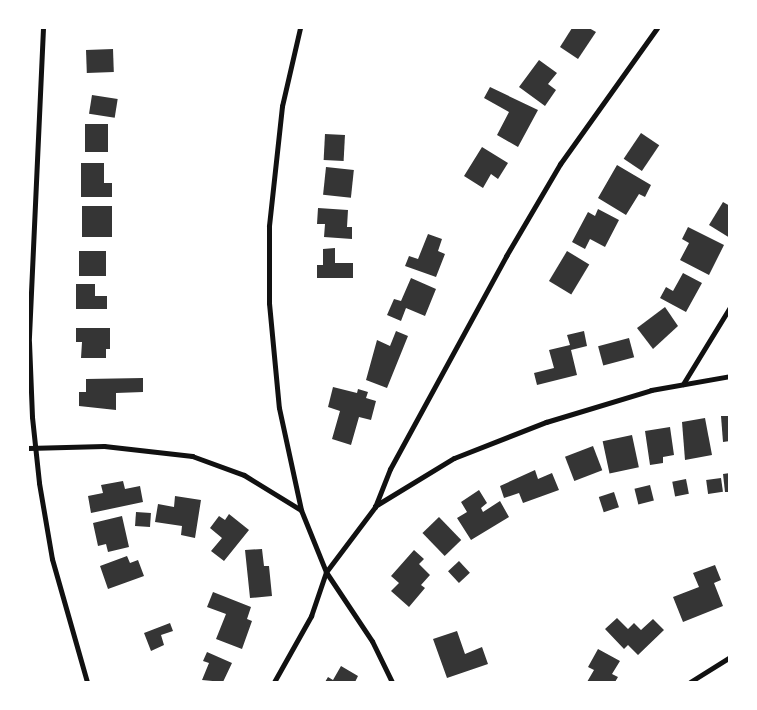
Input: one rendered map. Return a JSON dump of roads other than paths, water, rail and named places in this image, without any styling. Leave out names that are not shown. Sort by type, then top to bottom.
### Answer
[{"type":"street","points":[[42,28],[29,342],[35,447],[52,559],[87,682]]},
{"type":"street","points":[[300,28],[276,144],[268,264],[279,408],[301,510],[326,572],[372,641],[392,682]]},
{"type":"street","points":[[274,682],[310,616],[326,572],[375,507],[390,469],[555,172],[657,28]]},
{"type":"street","points":[[683,384],[730,308]]},
{"type":"street","points":[[375,507],[454,458],[546,422],[651,390],[730,376]]},
{"type":"street","points":[[28,448],[104,446],[192,456],[244,475],[301,510]]},
{"type":"street","points":[[690,682],[730,657]]}]
